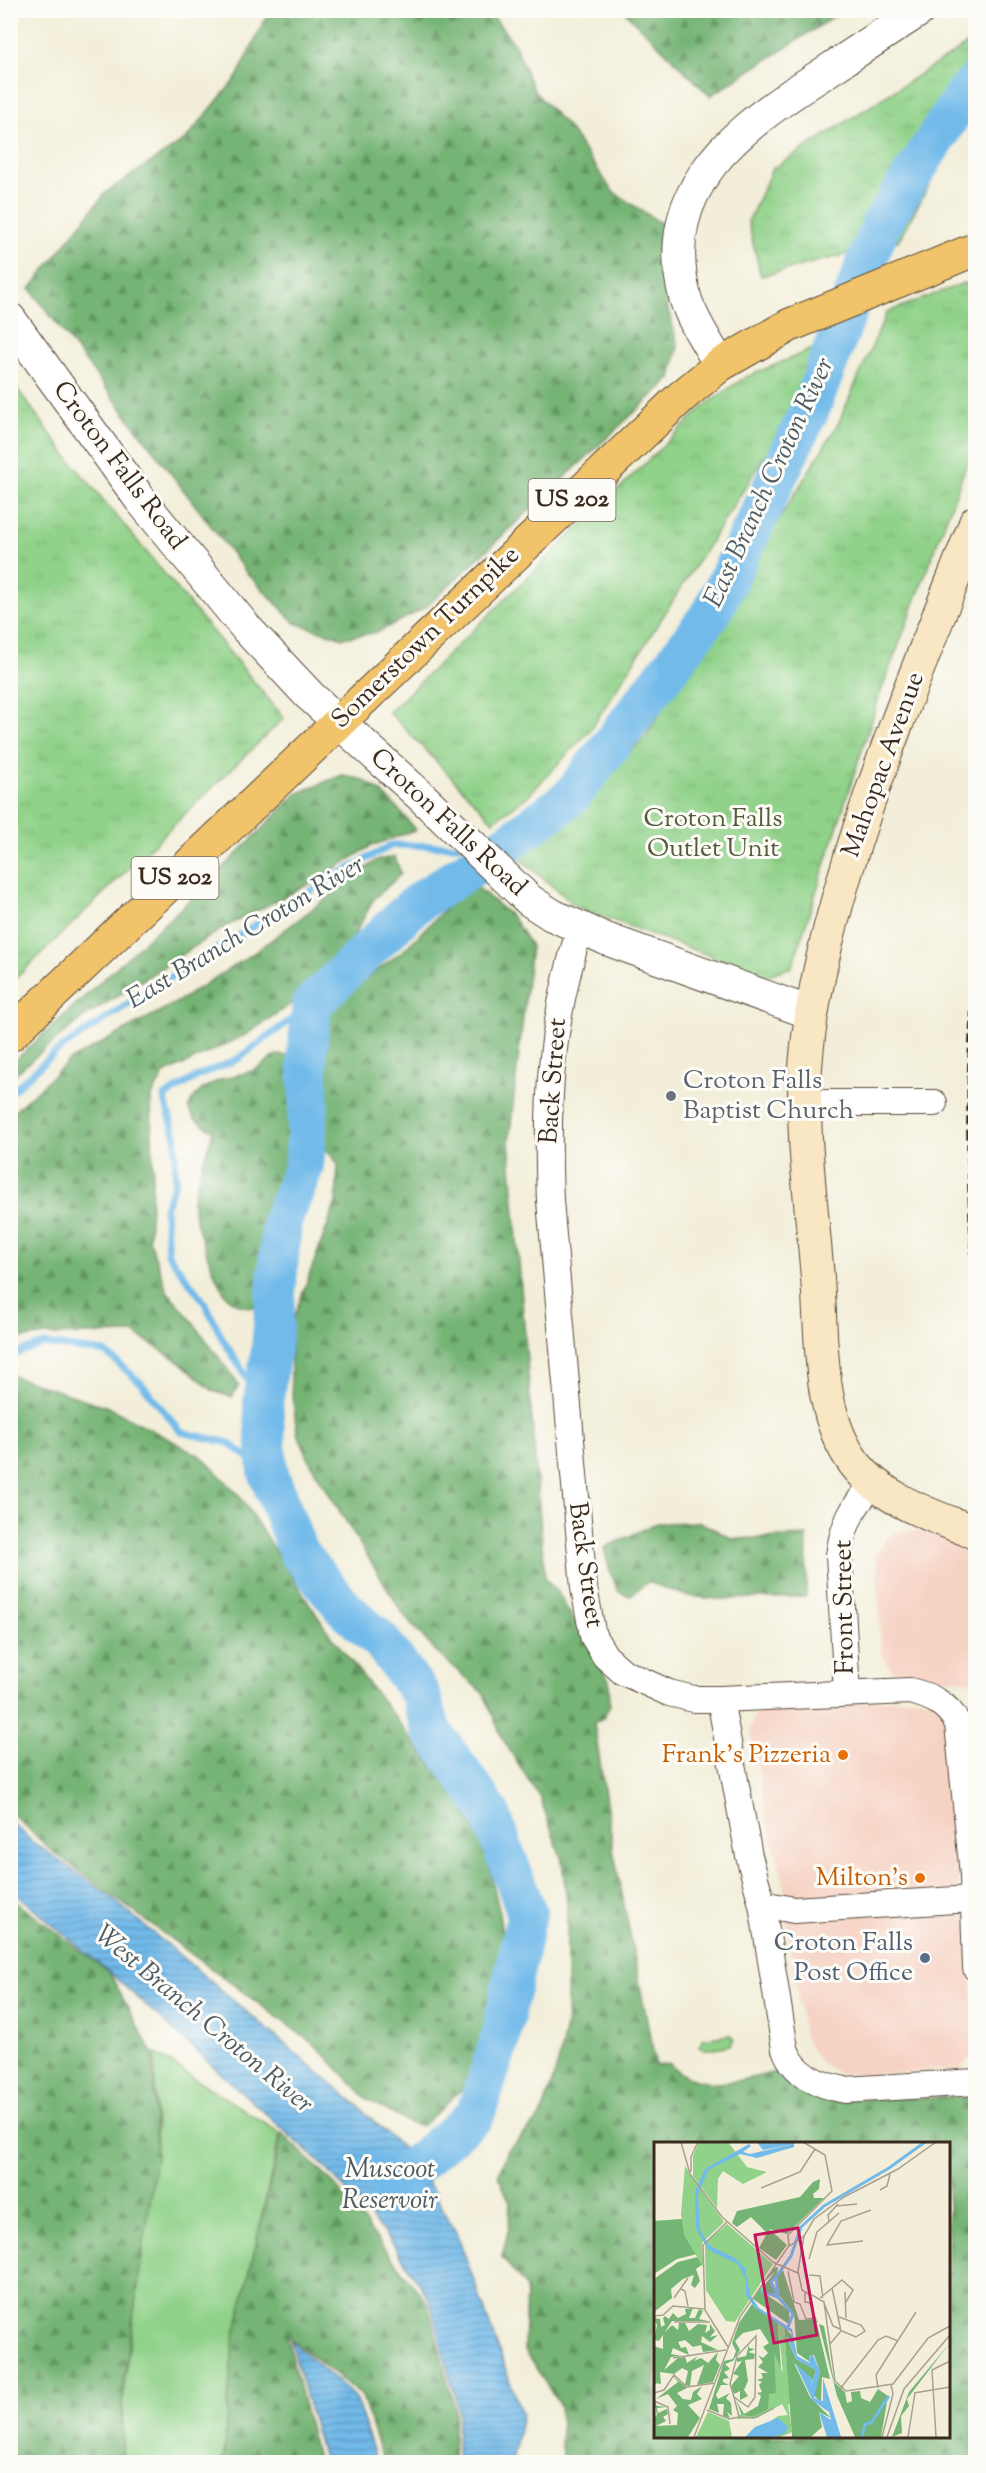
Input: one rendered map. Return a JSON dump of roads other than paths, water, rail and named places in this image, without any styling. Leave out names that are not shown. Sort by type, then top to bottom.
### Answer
[{"type":"main road","name":"Somerstown Turnpike","points":[[10,1035],[645,430],[720,365],[755,343],[827,309],[975,249]]},
{"type":"main road","name":"Mahopac Avenue","points":[[806,1103],[806,1064],[811,1014],[837,904],[872,792],[975,522]]},
{"type":"main road","points":[[806,1103],[822,1341],[830,1412],[854,1463],[874,1484],[900,1500],[975,1533]]},
{"type":"street","points":[[720,365],[695,322],[685,298],[681,274],[684,223],[692,195],[705,171],[721,150],[769,109],[920,10]]},
{"type":"street","points":[[929,268],[956,262],[975,263]]},
{"type":"street","name":"Croton Falls Road","points":[[10,319],[141,499],[217,595],[291,676],[529,900],[580,928],[811,1014]]},
{"type":"street","name":"Back Street","points":[[580,928],[555,1023],[548,1097],[548,1148],[550,1201],[584,1588],[593,1636],[605,1656],[623,1672],[669,1693],[694,1699],[847,1694]]},
{"type":"street","points":[[806,1103],[934,1103]]},
{"type":"street","name":"Front Street","points":[[874,1484],[850,1513],[842,1533],[839,1555],[837,1635],[847,1694],[910,1692],[928,1695],[952,1712],[958,1724],[973,1875],[975,1968]]},
{"type":"street","points":[[720,1699],[749,1856],[762,1904],[786,2052],[795,2067],[806,2078],[826,2087],[845,2090],[975,2082]]},
{"type":"street","points":[[762,1904],[794,1911],[972,1899]]},
{"type":"water","points":[[10,1821],[33,1842],[107,1894],[355,2103],[417,2162],[458,2236],[522,2415],[512,2462],[457,2462],[458,2408],[430,2301],[392,2242],[327,2169],[109,1972],[11,1890]]},
{"type":"water","points":[[290,2340],[356,2398],[377,2462],[324,2462]]},
{"type":"waterway","name":"East Branch Croton River","points":[[378,2171],[392,2185],[475,2115],[500,2039],[527,1913],[490,1813],[431,1729],[420,1694],[381,1641],[345,1609],[298,1552],[268,1472],[263,1403],[271,1350],[282,1221],[304,1166],[309,1104],[307,1052],[312,1004],[416,904],[507,844],[571,797],[712,612],[811,407],[881,224],[965,93],[976,82]]},
{"type":"waterway","name":"East Branch Croton River","points":[[486,845],[507,844]]},
{"type":"waterway","name":"East Branch Croton River","points":[[10,1093],[57,1051],[140,996],[332,878],[392,845],[457,846]]},
{"type":"waterway","name":"East Branch Croton River","points":[[263,1403],[223,1340],[205,1303],[168,1254],[165,1208],[175,1182],[176,1138],[164,1097],[198,1076],[238,1059],[312,1004]]},
{"type":"waterway","name":"East Branch Croton River","points":[[10,1356],[43,1344],[105,1352],[141,1383],[181,1432],[229,1443],[268,1472]]},
{"type":"railway","points":[[976,968],[970,1053],[968,1139],[976,1310]]},
{"type":"place","name":"Croton Falls Baptist Church","points":[[671,1096]]},
{"type":"place","name":"Frank's Pizzeria","points":[[843,1755]]},
{"type":"place","name":"Milton's","points":[[920,1878]]},
{"type":"place","name":"Croton Falls Post Office","points":[[925,1958]]},
{"type":"park label","name":"Croton Falls Outlet Unit","points":[[713,834]]},
{"type":"water label","name":"West Branch Croton River","points":[[203,2020]]},
{"type":"water label","name":"Muscoot Reservoir","points":[[390,2186]]}]
